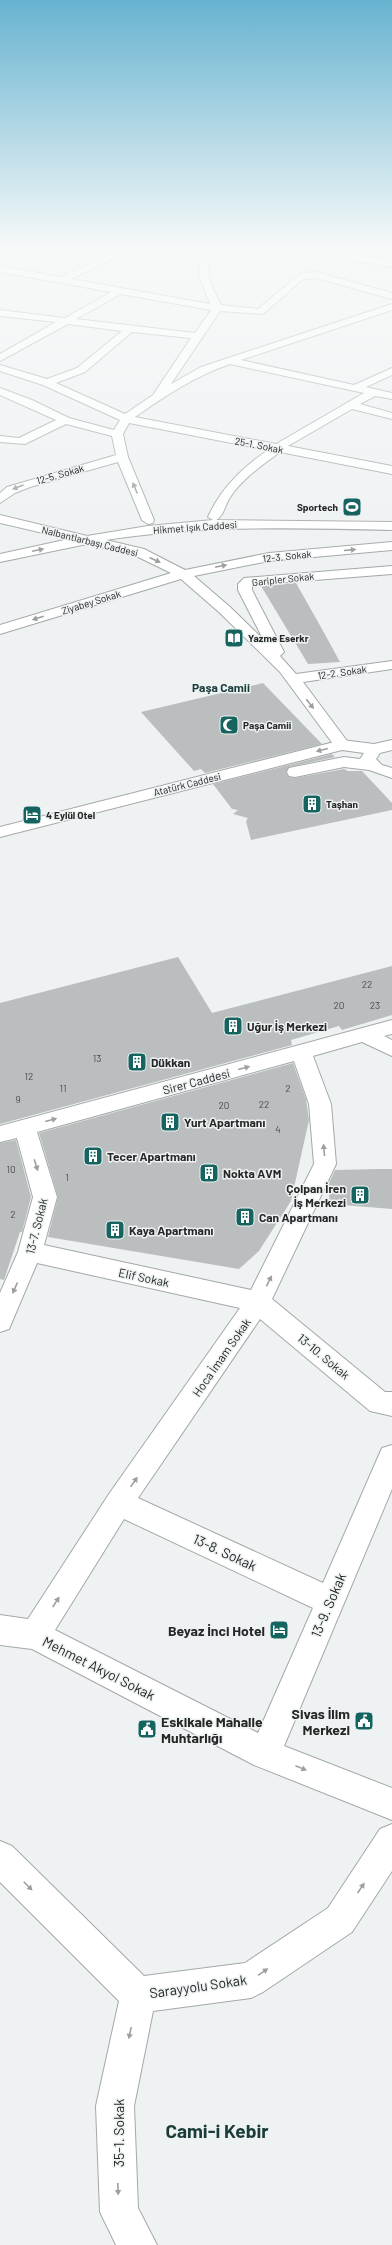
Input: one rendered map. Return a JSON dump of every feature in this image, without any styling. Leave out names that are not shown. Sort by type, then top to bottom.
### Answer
[{"type":"street","points":[[47,383],[81,370],[100,354]]},
{"type":"street","points":[[157,397],[185,354]]},
{"type":"street","points":[[148,520],[122,457],[117,434],[126,419],[157,397],[205,369],[250,354]]},
{"type":"street","points":[[228,361],[392,396]]},
{"type":"street","name":"25-1. Sokak","points":[[0,368],[47,383],[126,419],[392,470]]},
{"type":"street","points":[[355,388],[392,371]]},
{"type":"street","points":[[0,391],[28,402],[64,420],[117,434]]},
{"type":"street","points":[[214,517],[217,504],[238,480],[276,448],[374,392]]},
{"type":"street","points":[[350,405],[392,416]]},
{"type":"street","points":[[0,439],[21,442],[64,420]]},
{"type":"street","name":"12-5. Sokak","points":[[0,498],[11,490],[26,484],[122,457]]},
{"type":"street","name":"Hikmet Işık Caddesi","points":[[0,548],[64,534],[148,520],[214,517],[392,518]]},
{"type":"street","name":"Nalbantlarbaşı Caddesi","points":[[0,519],[139,552],[183,574],[225,610],[288,674],[342,745]]},
{"type":"street","name":"Hikmet Işık Caddesi","points":[[0,558],[89,540],[156,529],[213,525],[392,526]]},
{"type":"street","name":"12-3. Sokak","points":[[183,574],[269,556],[392,546]]},
{"type":"street","name":"Garipler Sokak","points":[[288,674],[245,590],[245,584],[249,580],[392,570]]},
{"type":"street","name":"Ziyabey Sokak","points":[[0,630],[183,574]]},
{"type":"street","name":"12-2. Sokak","points":[[288,674],[392,665]]},
{"type":"street","points":[[384,772],[368,759],[374,749],[392,744]]},
{"type":"street","name":"Atatürk Caddesi","points":[[0,832],[342,745],[374,749]]},
{"type":"street","name":"Atatürk Caddesi","points":[[0,843],[175,798],[333,763],[354,763],[384,772]]},
{"type":"street","name":"Sirer Caddesi","points":[[0,1134],[392,1027]]},
{"type":"street","points":[[365,1035],[392,1049]]},
{"type":"street","name":"Hoca İmam Sokak","points":[[35,1635],[119,1503],[258,1302],[325,1164],[320,1104],[301,1052]]},
{"type":"street","name":"13-7. Sokak","points":[[0,1322],[30,1252],[45,1197],[25,1128]]},
{"type":"street","name":"Elif Sokak","points":[[30,1252],[258,1302]]},
{"type":"street","name":"13-10. Sokak","points":[[258,1302],[379,1402],[392,1404]]},
{"type":"street","name":"13-9. Sokak","points":[[265,1754],[392,1457]]},
{"type":"street","name":"13-8. Sokak","points":[[119,1503],[330,1601]]},
{"type":"street","name":"Mehmet Akyol Sokak","points":[[0,1630],[35,1635],[265,1754],[392,1804]]},
{"type":"street","name":"Sarayyolu Sokak","points":[[0,1858],[138,1995],[251,1980],[340,1920],[392,1841]]},
{"type":"street","name":"35-1. Sokak","points":[[137,2245],[119,2212],[115,2106],[138,1995]]},
{"type":"building","points":[[296,583],[340,662],[308,664],[261,586]]},
{"type":"building","name":"Paşa Camii","points":[[263,683],[322,744],[205,773],[201,769],[194,771],[141,712]]},
{"type":"building","name":"Taşhan","points":[[332,754],[335,757],[289,767],[286,773],[289,777],[295,778],[344,769],[348,771],[362,771],[392,803],[392,810],[251,840],[246,821],[248,818],[233,814],[238,810],[232,809],[213,784]]},
{"type":"building","points":[[178,957],[212,1013],[392,966],[392,1015],[342,1030],[339,1026],[291,1040],[292,1045],[0,1124],[0,1003]]},
{"type":"building","points":[[293,1063],[306,1099],[309,1120],[291,1201],[259,1251],[239,1269],[48,1237],[58,1197],[39,1133]]},
{"type":"building","points":[[16,1140],[31,1197],[22,1232],[20,1232],[4,1280],[0,1279],[0,1143]]},
{"type":"building","name":"Çolpan İren İş Merkezi","points":[[392,1169],[392,1209],[330,1204],[328,1185],[335,1170]]},
{"type":"place","name":"Sportech","points":[[352,507]]},
{"type":"place","name":"Yazme Eserkr","points":[[234,638]]},
{"type":"place","name":"Paşa Camii","points":[[229,725]]},
{"type":"place","name":"Taşhan","points":[[312,804]]},
{"type":"place","name":"4 Eylül Otel","points":[[32,815]]},
{"type":"place","name":"Uğur İş Merkezi","points":[[233,1026]]},
{"type":"place","name":"Dükkan","points":[[137,1062]]},
{"type":"place","name":"Yurt Apartmanı","points":[[170,1122]]},
{"type":"place","name":"Tecer Apartmanı","points":[[93,1156]]},
{"type":"place","name":"Nokta AVM","points":[[209,1173]]},
{"type":"place","name":"Çolpan İren İş Merkezi","points":[[360,1195]]},
{"type":"place","name":"Can Apartmanı","points":[[245,1217]]},
{"type":"place","name":"Kaya Apartmanı","points":[[115,1230]]},
{"type":"place","name":"Beyaz İnci Hotel","points":[[279,1630]]},
{"type":"place","name":"Sivas İlim Merkezi","points":[[364,1721]]},
{"type":"place","name":"Eskikale Mahalle Muhtarlığı","points":[[147,1729]]},
{"type":"district","name":"Paşa Camii","points":[[221,687]]},
{"type":"district","name":"Cami-i Kebir","points":[[217,2130]]}]
